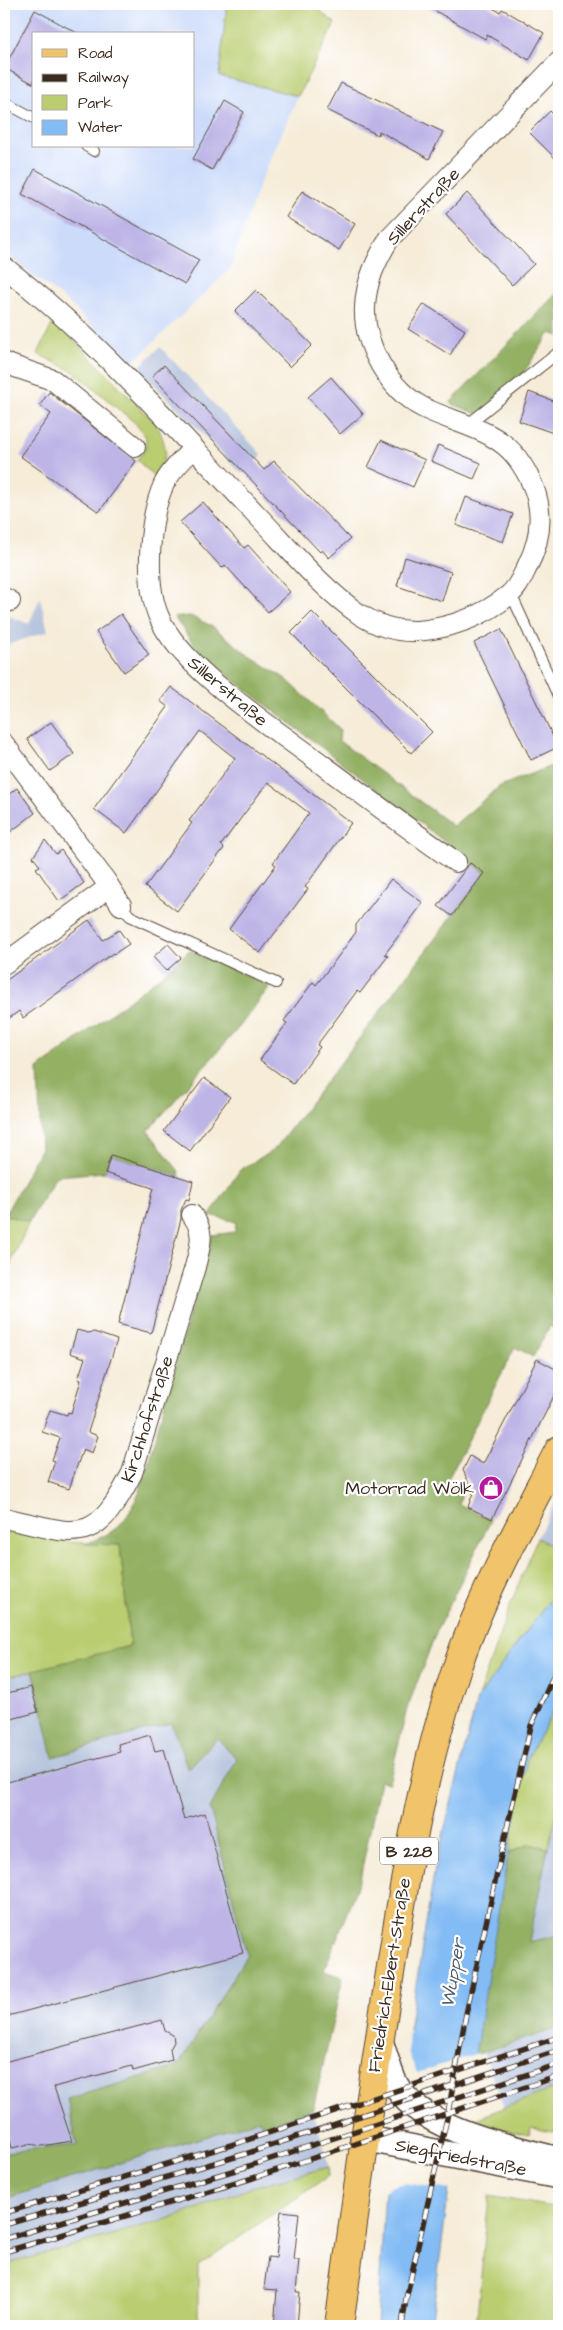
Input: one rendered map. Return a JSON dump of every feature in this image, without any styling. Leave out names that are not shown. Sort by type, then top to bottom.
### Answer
[{"type":"main road","name":"Friedrich-Ebert-Straße","points":[[374,2140],[380,2038],[409,1850],[420,1796],[437,1730],[457,1668],[498,1570],[559,1450]]},
{"type":"main road","name":"B 228","points":[[339,2326],[374,2140]]},
{"type":"street","name":"Sillerstraße","points":[[4,267],[40,295],[126,375],[193,448],[338,598],[375,623],[407,632],[439,629],[475,617],[511,594],[518,585],[536,548],[541,522],[534,487],[516,456],[495,438],[422,407],[396,387],[381,365],[370,341],[365,309],[374,265],[389,239],[559,62]]},
{"type":"street","points":[[4,363],[53,380],[136,447]]},
{"type":"street","name":"Sillerstraße","points":[[193,448],[165,483],[151,534],[150,578],[158,617],[176,646],[216,684],[249,710],[456,862]]},
{"type":"street","points":[[4,744],[121,905]]},
{"type":"street","points":[[4,964],[109,887]]},
{"type":"street","name":"Kirchhofstraße","points":[[4,1518],[66,1532],[81,1531],[93,1527],[105,1518],[120,1498],[132,1473],[195,1266],[201,1240],[199,1225],[192,1215]]},
{"type":"street","name":"Siegfriedstraße","points":[[380,2038],[395,2083],[415,2106],[456,2130],[488,2152],[559,2176]]},
{"type":"street","name":"Siegfriedstraße","points":[[374,2140],[559,2160]]},
{"type":"lane","points":[[4,102],[32,117]]},
{"type":"lane","points":[[466,426],[559,352]]},
{"type":"lane","points":[[511,594],[559,698]]},
{"type":"lane","points":[[121,905],[130,916],[276,983]]},
{"type":"shaded area","points":[[4,4],[227,4],[219,76],[298,96],[259,185],[230,269],[130,365],[70,304],[4,252]]},
{"type":"shaded area","points":[[160,347],[262,455],[242,474],[138,368]]},
{"type":"shaded area","points":[[40,597],[48,631],[4,646],[4,614],[29,624]]},
{"type":"shaded area","points":[[559,1495],[559,1549],[537,1538]]},
{"type":"shaded area","points":[[33,1670],[53,1756],[172,1723],[188,1768],[217,1738],[238,1759],[210,1808],[247,1955],[178,2066],[67,2099],[78,2145],[4,2152],[4,1678]]},
{"type":"shaded area","points":[[559,1806],[559,1935],[529,1943],[548,1848]]},
{"type":"shaded area","points":[[559,2028],[559,2086],[504,2108],[484,2053]]},
{"type":"shaded area","points":[[313,2109],[329,2167],[255,2186],[178,2216],[4,2265],[4,2199],[259,2120],[263,2126]]},
{"type":"green space","points":[[227,4],[311,4],[335,23],[298,96],[219,76]]},
{"type":"green space","points":[[559,291],[559,336],[550,333],[492,420],[450,403]]},
{"type":"green space","points":[[54,320],[157,425],[165,451],[162,463],[155,477],[137,460],[146,448],[146,437],[135,423],[74,372],[38,354]]},
{"type":"green space","points":[[190,616],[212,626],[247,654],[286,679],[340,729],[339,741],[453,826],[500,786],[559,763],[559,1331],[550,1326],[533,1357],[515,1347],[447,1481],[462,1494],[459,1504],[491,1520],[437,1630],[407,1709],[389,1783],[380,1781],[360,1879],[324,1971],[343,1977],[313,2109],[263,2126],[259,2120],[4,2199],[4,2152],[77,2145],[67,2099],[178,2066],[247,1955],[210,1808],[237,1759],[217,1738],[188,1769],[171,1723],[53,1757],[33,1670],[130,1646],[120,1545],[85,1544],[106,1535],[120,1525],[130,1511],[140,1491],[212,1235],[235,1232],[236,1222],[210,1215],[240,1170],[275,1149],[485,873],[217,667],[194,645],[174,617]]},
{"type":"green space","points":[[189,950],[270,986],[240,1026],[148,1131],[178,1170],[180,1177],[111,1155],[105,1172],[56,1176],[29,1222],[5,1215],[41,1148],[38,1069],[166,972]]},
{"type":"green space","points":[[5,1215],[29,1222],[4,1279],[4,1217]]},
{"type":"green space","points":[[4,1527],[70,1542],[120,1545],[130,1646],[4,1678]]},
{"type":"green space","points":[[537,1538],[559,1549],[559,1588],[477,1700],[509,1608]]},
{"type":"green space","points":[[559,1700],[559,1806],[548,1848],[528,1844],[508,1854],[527,1759]]},
{"type":"green space","points":[[528,1844],[548,1848],[529,1942],[559,1935],[559,2028],[475,2055],[508,1854]]},
{"type":"green space","points":[[559,2086],[559,2133],[531,2128],[529,2135],[492,2127],[473,2120]]},
{"type":"green space","points":[[329,2167],[328,2176],[198,2266],[198,2326],[4,2326],[4,2265],[178,2216],[255,2186]]},
{"type":"green space","points":[[489,2196],[559,2208],[559,2326],[476,2326]]},
{"type":"water","name":"Wupper","points":[[559,1588],[559,1700],[527,1759],[508,1854],[475,2055],[449,2189],[431,2326],[377,2326],[386,2172],[435,1867],[477,1700]]},
{"type":"pier","points":[[408,2030],[408,2052],[417,2073],[478,2053],[451,2190],[404,2183],[390,2187],[382,2193],[383,2172]]},
{"type":"building","points":[[423,4],[485,4],[500,12],[502,9],[544,33],[529,60],[487,35],[485,39]]},
{"type":"building","points":[[35,10],[75,32],[32,32],[32,83],[4,68]]},
{"type":"building","points":[[341,83],[443,132],[429,159],[379,131],[378,135],[327,110]]},
{"type":"building","points":[[225,101],[244,112],[212,170],[193,159]]},
{"type":"building","points":[[550,111],[559,120],[559,162],[529,132]]},
{"type":"building","points":[[35,169],[199,260],[185,284],[22,194]]},
{"type":"building","points":[[302,191],[355,224],[339,250],[286,217]]},
{"type":"building","points":[[467,193],[534,264],[512,285],[446,214]]},
{"type":"building","points":[[256,290],[312,345],[290,367],[235,311]]},
{"type":"building","points":[[424,304],[465,330],[450,355],[408,329]]},
{"type":"building","points":[[164,365],[264,470],[274,461],[350,539],[329,558],[322,550],[320,552],[152,376]]},
{"type":"building","points":[[331,377],[363,414],[340,434],[308,397]]},
{"type":"building","points":[[49,392],[136,461],[99,512],[20,456],[51,414],[40,405]]},
{"type":"building","points":[[529,392],[559,403],[559,435],[519,421]]},
{"type":"building","points":[[381,440],[425,460],[413,487],[368,467]]},
{"type":"building","points":[[438,445],[481,463],[474,479],[431,461]]},
{"type":"building","points":[[466,497],[513,514],[503,542],[456,525]]},
{"type":"building","points":[[203,502],[244,548],[248,545],[290,592],[268,612],[225,565],[222,568],[180,522]]},
{"type":"building","points":[[405,557],[451,572],[442,601],[397,586]]},
{"type":"building","points":[[312,612],[432,732],[411,753],[291,633]]},
{"type":"building","points":[[121,614],[149,655],[124,672],[96,632]]},
{"type":"building","points":[[501,629],[558,747],[531,760],[474,643]]},
{"type":"building","points":[[171,687],[351,823],[305,887],[308,889],[260,953],[229,929],[276,865],[273,863],[309,813],[268,782],[221,845],[224,848],[177,911],[145,887],[192,823],[189,821],[235,758],[200,731],[126,833],[94,809],[168,707],[160,701]]},
{"type":"building","points":[[51,722],[74,754],[50,771],[27,739]]},
{"type":"building","points":[[17,788],[35,813],[4,837],[4,798]]},
{"type":"building","points":[[45,840],[56,854],[61,850],[84,883],[59,901],[36,868],[40,866],[33,857]]},
{"type":"building","points":[[470,863],[484,873],[452,916],[438,906]]},
{"type":"building","points":[[391,879],[423,903],[385,954],[388,956],[360,993],[357,991],[317,1045],[320,1047],[293,1084],[260,1060],[287,1023],[284,1021],[313,982],[316,985],[337,958],[356,932],[356,925]]},
{"type":"building","points":[[89,920],[103,940],[119,930],[129,944],[113,953],[23,1018],[19,1011],[4,1022],[4,982]]},
{"type":"building","points":[[168,944],[181,958],[166,971],[153,957]]},
{"type":"building","points":[[204,1078],[230,1097],[190,1151],[164,1131]]},
{"type":"building","points":[[111,1155],[193,1181],[189,1200],[186,1199],[181,1210],[181,1219],[151,1333],[118,1324],[153,1188],[105,1173]]},
{"type":"building","points":[[77,1330],[88,1333],[94,1332],[117,1340],[88,1432],[98,1436],[92,1453],[83,1449],[69,1489],[48,1482],[55,1461],[52,1460],[60,1438],[42,1432],[50,1410],[67,1415],[68,1412],[71,1413],[81,1380],[78,1379],[85,1358],[70,1353]]},
{"type":"building","points":[[537,1359],[559,1371],[559,1386],[492,1519],[468,1507],[473,1493],[463,1470],[470,1456],[483,1464]]},
{"type":"building","points":[[31,1687],[38,1712],[4,1721],[4,1694]]},
{"type":"building","points":[[150,1735],[155,1751],[164,1749],[184,1819],[205,1813],[243,1953],[4,2017],[4,1783],[120,1752],[118,1744]]},
{"type":"building","points":[[162,2020],[165,2031],[173,2035],[174,2042],[170,2049],[172,2060],[133,2071],[132,2066],[54,2087],[72,2141],[42,2146],[29,2144],[12,2148],[4,2114],[4,2062]]},
{"type":"building","points":[[281,2211],[299,2213],[294,2260],[299,2260],[296,2292],[300,2292],[297,2326],[274,2326],[277,2290],[264,2289],[268,2257],[276,2258]]},
{"type":"railway","points":[[402,2326],[406,2299],[447,2118],[466,2014],[531,1726],[559,1664]]},
{"type":"railway","points":[[4,2213],[241,2142],[559,2037]]},
{"type":"railway","points":[[4,2225],[245,2154],[559,2050]]},
{"type":"railway","points":[[4,2239],[249,2166],[559,2064]]},
{"type":"railway","points":[[4,2252],[253,2178],[559,2076]]},
{"type":"place","name":"Motorrad Wölk","points":[[491,1488]]}]
